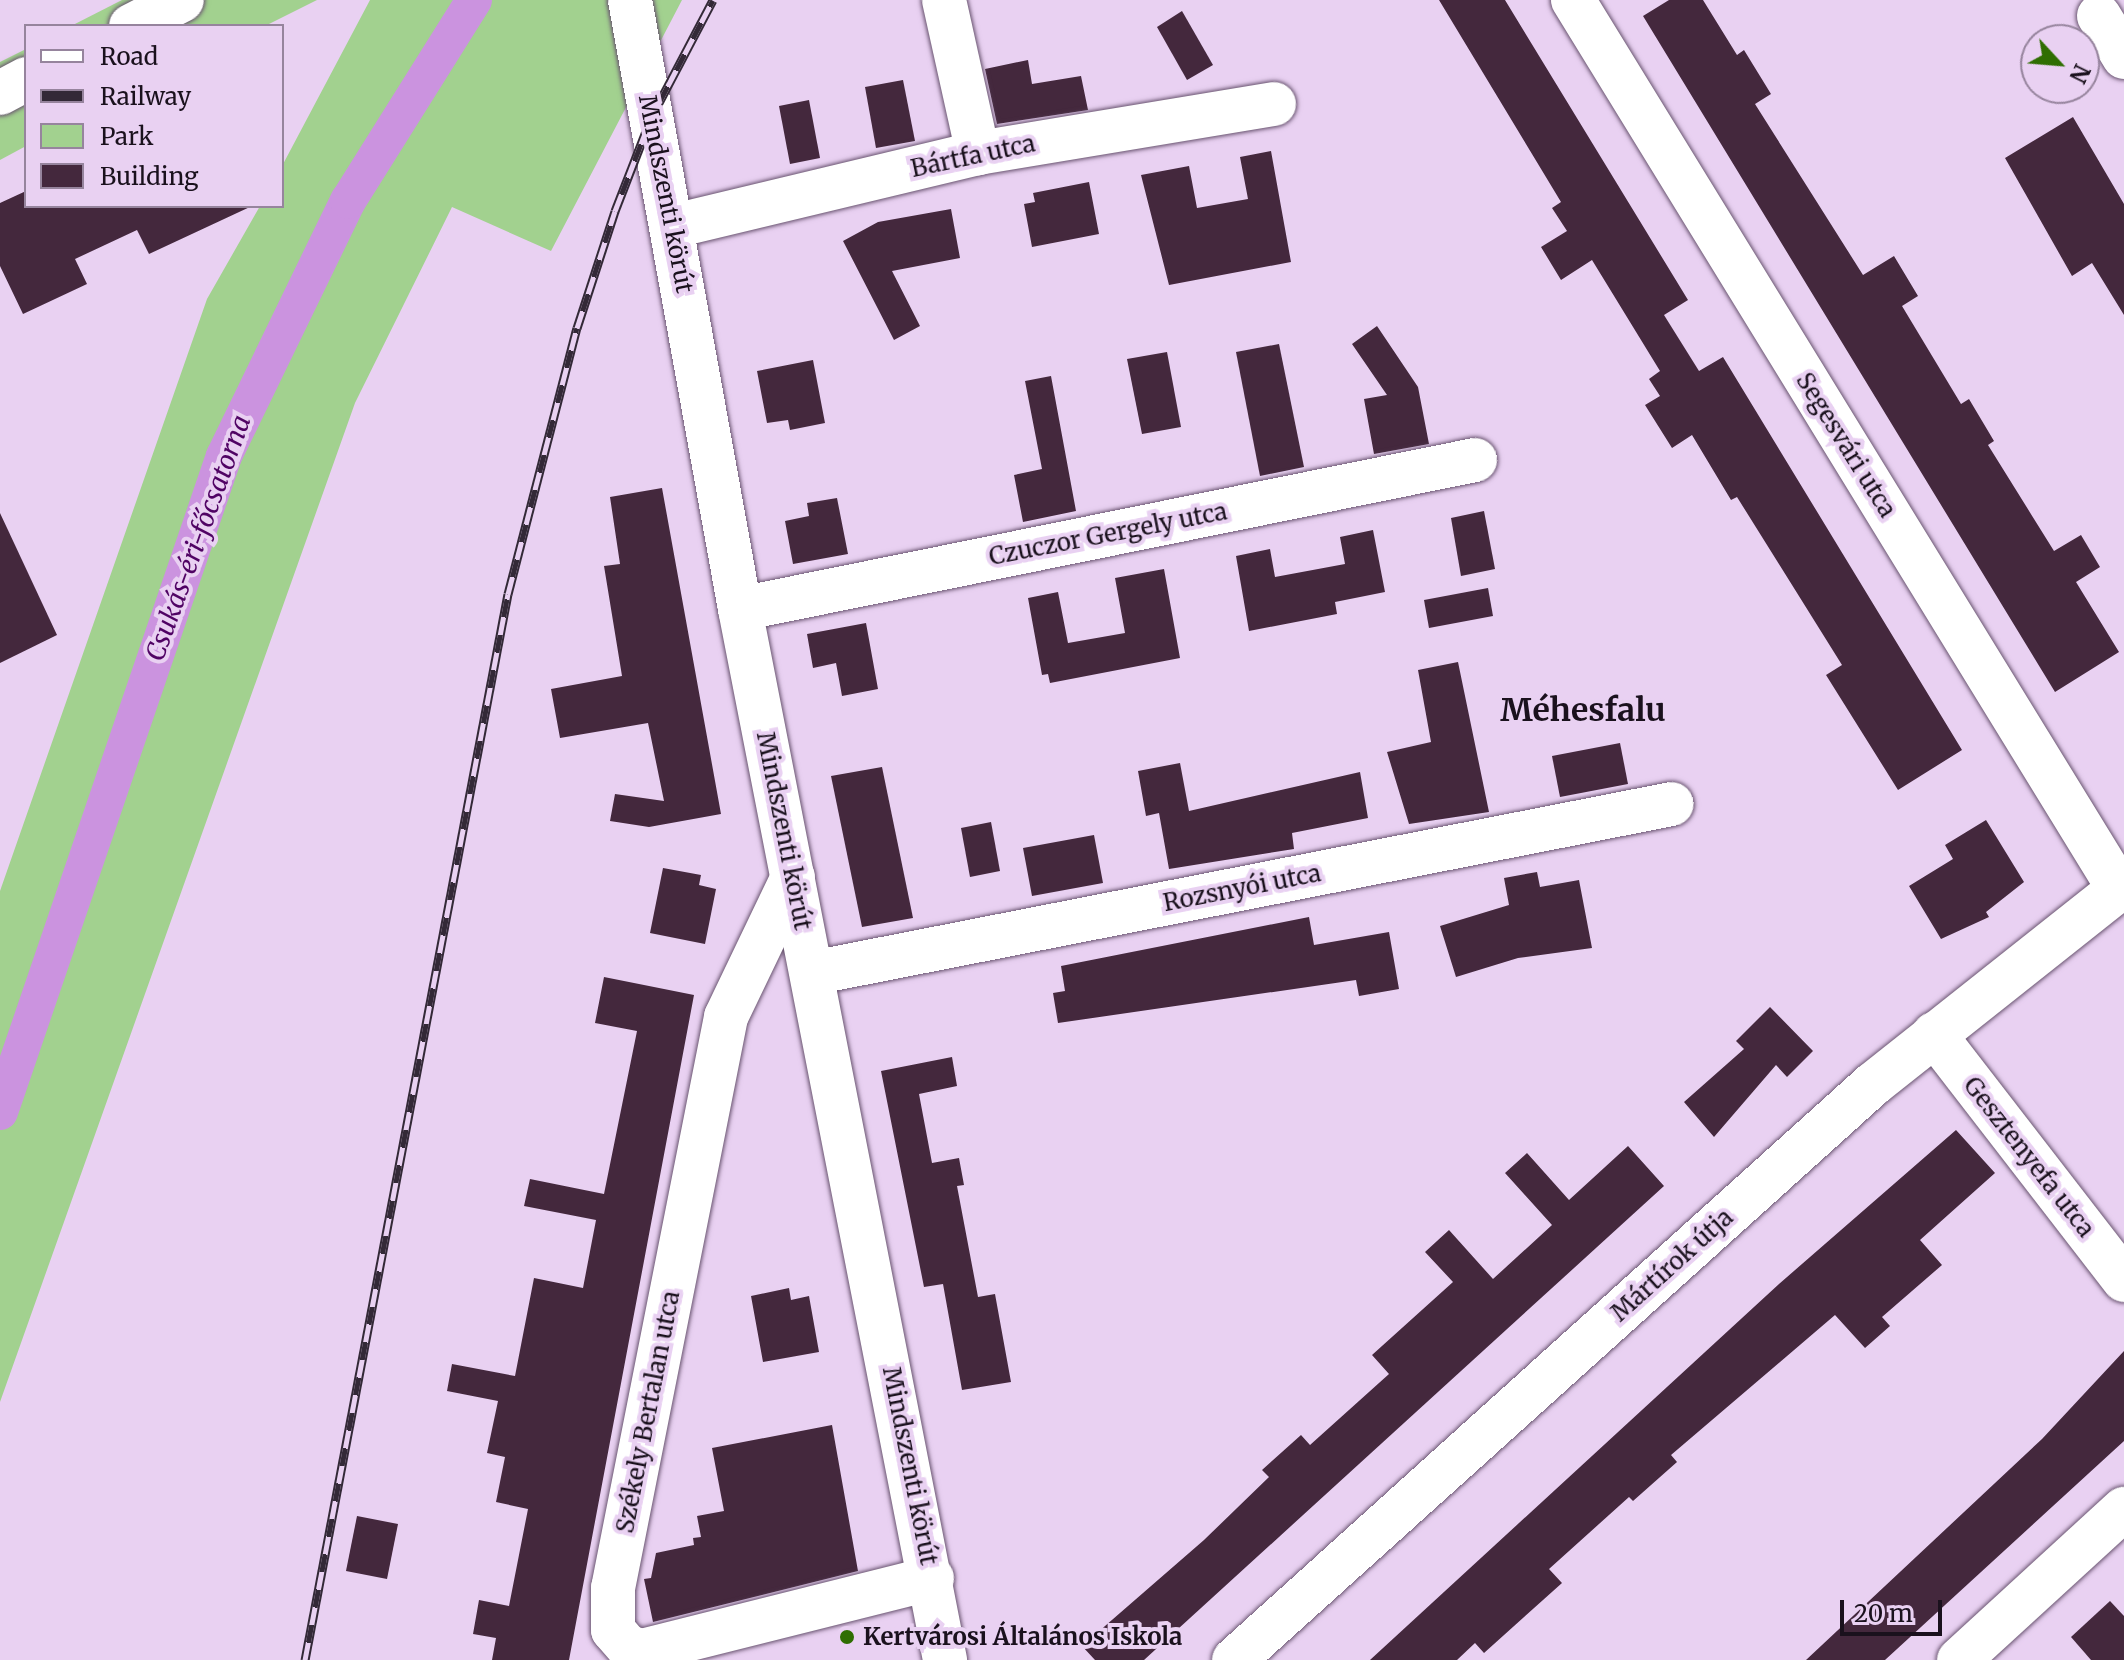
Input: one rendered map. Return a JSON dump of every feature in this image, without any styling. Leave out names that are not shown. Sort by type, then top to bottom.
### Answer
[{"type":"street","points":[[135,24],[182,0]]},
{"type":"street","name":"Mindszenti körút","points":[[630,0],[674,226],[740,609],[932,1578],[945,1660]]},
{"type":"street","points":[[944,0],[978,153]]},
{"type":"street","name":"Segesvári utca","points":[[1573,0],[2122,887]]},
{"type":"street","points":[[2099,16],[2124,57]]},
{"type":"street","points":[[0,93],[24,80]]},
{"type":"street","name":"Bártfa utca","points":[[674,226],[978,153],[1274,104]]},
{"type":"street","name":"Czuczor Gergely utca","points":[[740,609],[1475,460]]},
{"type":"street","name":"Rozsnyói utca","points":[[812,973],[1672,804]]},
{"type":"street","name":"Székely Bertalan utca","points":[[793,877],[726,1017],[613,1588],[613,1630],[628,1647],[642,1651],[932,1578]]},
{"type":"street","name":"Mártírok útja","points":[[1234,1660],[1934,1034],[2122,887]]},
{"type":"street","name":"Gesztenyefa utca","points":[[1934,1034],[2124,1280]]},
{"type":"street","points":[[1959,1660],[2124,1509]]},
{"type":"green space","points":[[122,0],[317,0],[269,24],[75,24]]},
{"type":"green space","points":[[370,0],[682,0],[551,251],[452,207],[355,403],[0,1402],[0,891],[207,299],[259,208],[284,208],[284,162]]},
{"type":"green space","points":[[24,50],[24,147],[0,160],[0,62]]},
{"type":"building","points":[[1439,0],[1505,0],[1688,300],[1664,315],[1699,371],[1723,357],[1962,750],[1898,790],[1826,675],[1842,665],[1737,497],[1731,500],[1692,435],[1672,448],[1645,405],[1660,396],[1649,379],[1660,371],[1592,260],[1561,280],[1541,247],[1567,231],[1552,208],[1561,202]]},
{"type":"building","points":[[1669,0],[1703,0],[1737,55],[1744,50],[1771,94],[1755,104],[1863,275],[1894,256],[1918,296],[1902,306],[1961,404],[1969,399],[1994,441],[1988,445],[2054,551],[2081,535],[2100,567],[2076,582],[2119,652],[2055,692],[1643,16]]},
{"type":"building","points":[[1182,11],[1213,65],[1187,80],[1157,27]]},
{"type":"building","points":[[1028,60],[1032,84],[1081,76],[1088,110],[997,124],[985,69]]},
{"type":"building","points":[[903,80],[915,141],[876,148],[865,87]]},
{"type":"building","points":[[809,100],[820,158],[790,164],[779,106]]},
{"type":"building","points":[[2073,117],[2124,204],[2124,315],[2092,263],[2072,276],[2005,158]]},
{"type":"building","points":[[1271,151],[1291,262],[1169,285],[1141,175],[1189,166],[1197,208],[1248,199],[1240,157]]},
{"type":"building","points":[[1089,182],[1099,234],[1032,247],[1024,204],[1035,202],[1033,193]]},
{"type":"building","points":[[24,192],[24,208],[248,208],[149,254],[137,230],[75,259],[87,284],[23,314],[0,266],[0,203]]},
{"type":"building","points":[[951,209],[960,258],[892,271],[920,326],[894,340],[843,241],[878,222]]},
{"type":"building","points":[[1377,326],[1418,387],[1429,444],[1374,454],[1364,399],[1387,395],[1352,344]]},
{"type":"building","points":[[1279,344],[1304,467],[1260,476],[1236,352]]},
{"type":"building","points":[[1167,352],[1181,427],[1142,434],[1127,359]]},
{"type":"building","points":[[813,360],[825,423],[790,430],[788,420],[767,423],[757,371]]},
{"type":"building","points":[[1051,376],[1076,511],[1023,522],[1014,475],[1042,469],[1025,381]]},
{"type":"building","points":[[662,488],[721,814],[649,827],[610,821],[615,794],[664,801],[648,723],[560,738],[551,689],[622,676],[604,566],[620,564],[610,497]]},
{"type":"building","points":[[837,498],[848,554],[793,564],[785,521],[809,516],[807,503]]},
{"type":"building","points":[[1484,511],[1495,569],[1461,576],[1451,518]]},
{"type":"building","points":[[0,513],[57,635],[0,663]]},
{"type":"building","points":[[1373,530],[1385,592],[1335,602],[1337,614],[1249,631],[1236,556],[1270,549],[1275,577],[1345,564],[1340,537]]},
{"type":"building","points":[[1164,569],[1180,658],[1050,683],[1048,674],[1042,675],[1028,598],[1058,592],[1068,643],[1125,633],[1115,578]]},
{"type":"building","points":[[1488,588],[1493,616],[1429,628],[1424,600]]},
{"type":"building","points":[[866,623],[878,689],[842,696],[836,663],[813,668],[807,634]]},
{"type":"building","points":[[1458,662],[1489,812],[1409,824],[1387,752],[1431,742],[1418,670]]},
{"type":"building","points":[[1620,743],[1628,784],[1560,797],[1552,756]]},
{"type":"building","points":[[1180,763],[1189,811],[1360,772],[1368,818],[1292,833],[1294,849],[1169,869],[1159,813],[1146,816],[1138,771]]},
{"type":"building","points":[[882,767],[913,918],[862,927],[831,776]]},
{"type":"building","points":[[1986,820],[2024,882],[1986,912],[1989,917],[1941,939],[1909,886],[1953,859],[1945,845]]},
{"type":"building","points":[[991,822],[1000,871],[970,877],[961,828]]},
{"type":"building","points":[[1094,835],[1103,883],[1032,896],[1023,848]]},
{"type":"building","points":[[663,868],[701,875],[699,885],[716,889],[705,944],[650,933]]},
{"type":"building","points":[[1537,872],[1540,887],[1579,880],[1592,948],[1518,958],[1456,977],[1440,926],[1509,905],[1504,878]]},
{"type":"building","points":[[1309,917],[1314,945],[1389,932],[1399,989],[1359,996],[1356,980],[1058,1023],[1053,993],[1065,991],[1061,966]]},
{"type":"building","points":[[604,977],[694,995],[569,1660],[492,1660],[496,1638],[473,1634],[479,1600],[509,1606],[528,1509],[496,1502],[505,1457],[487,1453],[498,1401],[447,1391],[452,1364],[515,1376],[534,1278],[583,1288],[596,1220],[524,1206],[530,1179],[604,1194],[637,1031],[595,1023]]},
{"type":"building","points":[[1770,1007],[1813,1051],[1787,1077],[1776,1065],[1714,1137],[1684,1102],[1744,1049],[1736,1041]]},
{"type":"building","points":[[952,1057],[957,1086],[919,1094],[932,1163],[959,1158],[964,1185],[957,1186],[978,1297],[995,1294],[1011,1382],[962,1390],[943,1284],[924,1287],[881,1071]]},
{"type":"building","points":[[1956,1130],[1995,1173],[1920,1240],[1942,1265],[1882,1317],[1890,1326],[1865,1348],[1835,1315],[1671,1455],[1677,1462],[1633,1501],[1629,1497],[1549,1569],[1562,1583],[1484,1653],[1475,1643],[1457,1660],[1370,1660],[1779,1284]]},
{"type":"building","points":[[1628,1146],[1664,1186],[1144,1660],[1095,1660],[1082,1646],[1204,1540],[1269,1477],[1262,1470],[1301,1435],[1310,1445],[1389,1374],[1372,1355],[1453,1282],[1425,1252],[1449,1230],[1493,1279],[1552,1225],[1505,1173],[1527,1153],[1569,1200]]},
{"type":"building","points":[[789,1288],[791,1300],[809,1296],[819,1352],[763,1362],[751,1296]]},
{"type":"building","points":[[2124,1351],[2124,1441],[1885,1660],[1806,1660],[2042,1439]]},
{"type":"building","points":[[832,1425],[858,1571],[653,1622],[644,1579],[651,1578],[656,1553],[694,1545],[693,1538],[701,1537],[697,1516],[724,1511],[712,1448]]},
{"type":"building","points":[[357,1516],[398,1524],[387,1579],[346,1571]]},
{"type":"building","points":[[2110,1601],[2124,1616],[2124,1660],[2091,1660],[2071,1637]]},
{"type":"waterway","name":"Csukás-éri-főcsatorna","points":[[0,1112],[224,456],[348,201],[474,0]]},
{"type":"railway","points":[[305,1660],[508,594],[577,328],[615,211],[651,118],[713,0]]},
{"type":"place","name":"Kertvárosi Általános Iskola","points":[[847,1637]]},
{"type":"district","name":"Méhesfalu","points":[[1583,710]]}]
